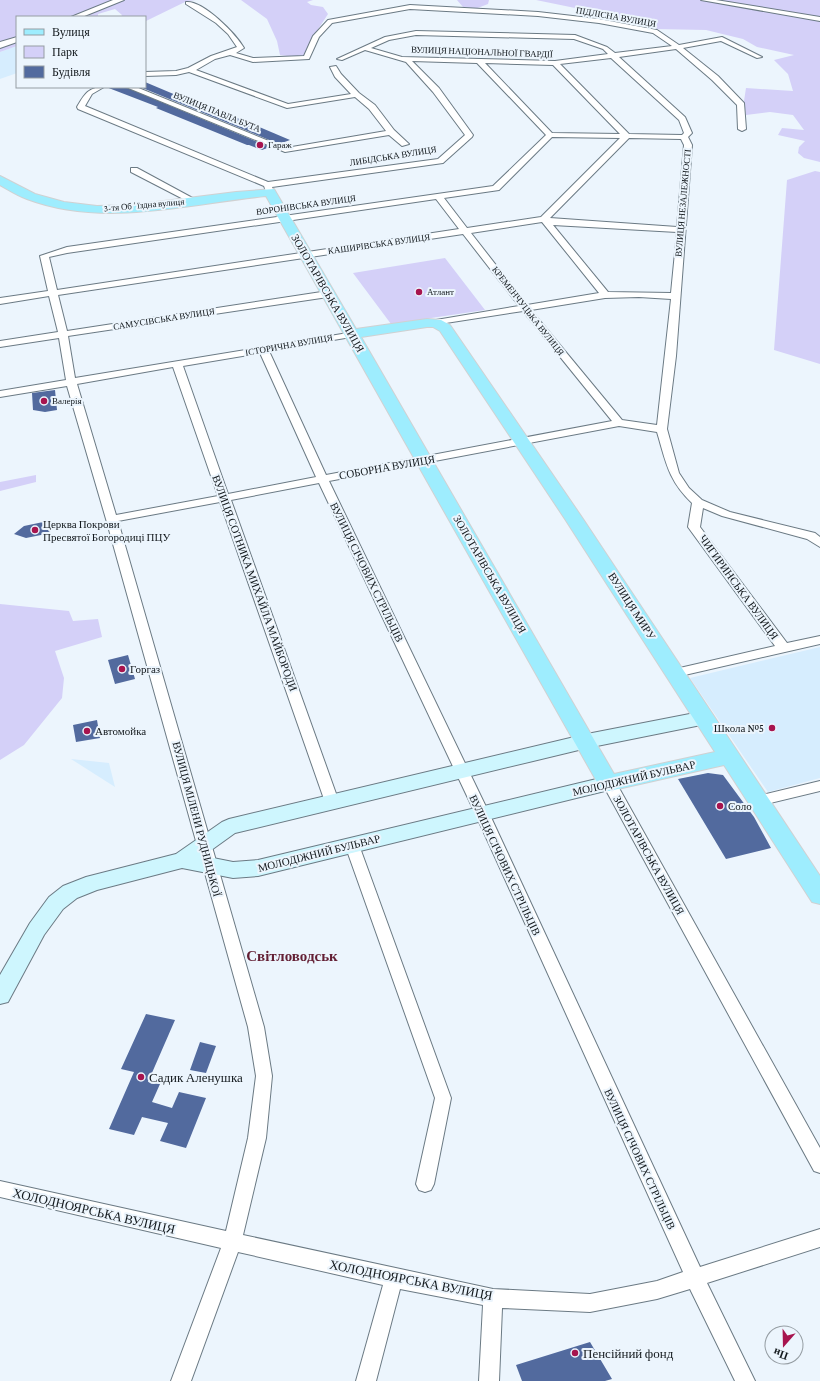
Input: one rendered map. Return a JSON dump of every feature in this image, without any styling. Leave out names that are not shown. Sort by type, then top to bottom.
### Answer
[{"type":"main road","name":"3-тя Обʼїздна вулиця","points":[[0,180],[22,194],[33,198],[72,207],[104,209],[135,208],[194,201],[268,188]]},
{"type":"main road","name":"ЗОЛОТАРІВСЬКА ВУЛИЦЯ","points":[[268,188],[610,783]]},
{"type":"main road","name":"ІСТОРИЧНА ВУЛИЦЯ","points":[[351,334],[436,323]]},
{"type":"main road","name":"ВУЛИЦЯ МИРУ","points":[[436,323],[445,328],[522,442],[676,673],[820,896]]},
{"type":"main road","points":[[0,995],[36,928],[56,903],[70,892],[93,883],[182,860],[229,826],[587,741],[705,718]]},
{"type":"main road","name":"МОЛОДІЖНИЙ БУЛЬВАР","points":[[182,860],[233,870],[258,868],[482,813],[730,756]]},
{"type":"street","points":[[78,16],[120,0]]},
{"type":"street","points":[[704,0],[820,19]]},
{"type":"street","points":[[146,74],[176,73],[190,70],[213,57],[230,53],[241,48],[236,39],[221,22],[188,3]]},
{"type":"street","name":"ПІДЛІСНА ВУЛИЦЯ","points":[[230,53],[254,60],[307,58],[316,36],[330,20],[410,7],[538,14],[599,21],[655,31],[715,78],[741,105],[742,129]]},
{"type":"street","name":"ВУЛИЦЯ НЕЗАЛЕЖНОСТІ","points":[[340,59],[387,38],[416,33],[575,37],[593,42],[605,48],[682,119],[688,133],[684,136],[688,145],[671,356],[662,429],[674,473],[685,490],[698,502],[726,514],[817,538]]},
{"type":"street","points":[[0,45],[16,39]]},
{"type":"street","points":[[555,63],[676,47],[722,39],[759,57]]},
{"type":"street","name":"ЛИБІДСЬКА ВУЛИЦЯ","points":[[268,188],[440,161],[469,135],[436,90],[408,61],[364,48]]},
{"type":"street","name":"ВУЛИЦЯ НАЦІОНАЛЬНОЇ ГВАРДІЇ","points":[[402,59],[555,63],[627,136]]},
{"type":"street","points":[[480,62],[550,135],[684,136]]},
{"type":"street","points":[[334,67],[338,75],[356,95],[372,107],[391,132],[405,144]]},
{"type":"street","points":[[190,70],[287,106],[356,95]]},
{"type":"street","points":[[98,88],[89,93],[82,107],[268,188]]},
{"type":"street","name":"ВУЛИЦЯ ПАВЛА БУТА","points":[[132,88],[285,150],[391,132]]},
{"type":"street","name":"ВОРОНІВСЬКА ВУЛИЦЯ","points":[[44,256],[67,250],[496,188],[550,135]]},
{"type":"street","points":[[605,295],[544,219],[627,136]]},
{"type":"street","points":[[134,170],[194,201]]},
{"type":"street","name":"КРЕМЕНЧУЦЬКА ВУЛИЦЯ","points":[[439,197],[524,307],[619,423]]},
{"type":"street","name":"КАШИРІВСЬКА ВУЛИЦЯ","points":[[0,301],[544,219],[553,222],[682,230]]},
{"type":"street","name":"ВУЛИЦЯ МІЛЕНИ РУДНИЦЬКОЇ","points":[[44,256],[63,334],[72,382],[205,843],[210,866],[256,1027],[264,1076],[257,1138],[232,1242],[181,1381]]},
{"type":"street","name":"САМУСІВСЬКА ВУЛИЦЯ","points":[[0,344],[328,294]]},
{"type":"street","name":"ІСТОРИЧНА ВУЛИЦЯ","points":[[436,323],[524,307],[605,295],[639,294],[675,296]]},
{"type":"street","name":"ІСТОРИЧНА ВУЛИЦЯ","points":[[0,394],[351,334]]},
{"type":"street","name":"ВУЛИЦЯ СІЧОВИХ СТРІЛЬЦІВ","points":[[263,349],[322,479],[482,813],[694,1278],[745,1381]]},
{"type":"street","name":"ВУЛИЦЯ СОТНИКА МИХАЙЛА МАЙБОРОДИ","points":[[177,364],[332,802]]},
{"type":"street","name":"СОБОРНА ВУЛИЦЯ","points":[[112,519],[619,423],[662,429]]},
{"type":"street","name":"ЧИГИРИНСЬКА ВУЛИЦЯ","points":[[698,502],[694,526],[784,649]]},
{"type":"street","points":[[676,673],[820,640]]},
{"type":"street","name":"ЗОЛОТАРІВСЬКА ВУЛИЦЯ","points":[[610,783],[820,1165]]},
{"type":"street","points":[[758,801],[820,786]]},
{"type":"street","points":[[352,845],[443,1098],[425,1184]]},
{"type":"street","name":"ХОЛОДНОЯРСЬКА ВУЛИЦЯ","points":[[0,1189],[394,1278],[493,1298],[590,1303],[657,1290],[820,1238]]},
{"type":"street","points":[[366,1381],[394,1278]]},
{"type":"street","points":[[489,1381],[493,1298]]},
{"type":"shaded area","points":[[16,46],[16,73],[0,79],[0,52]]},
{"type":"shaded area","name":"Школа №5","points":[[820,647],[820,778],[768,792],[690,678]]},
{"type":"shaded area","points":[[71,759],[109,763],[115,787]]},
{"type":"green space","points":[[0,0],[196,0],[187,1],[146,21],[146,16],[122,16],[115,9],[98,14],[98,16],[16,16],[16,46],[0,52]]},
{"type":"green space","points":[[241,0],[313,0],[307,2],[311,5],[323,7],[328,14],[317,31],[310,55],[294,57],[280,55],[277,41],[267,19]]},
{"type":"green space","points":[[457,0],[489,0],[488,4],[475,9],[463,7]]},
{"type":"green space","points":[[536,0],[820,0],[820,162],[804,158],[798,153],[799,147],[805,141],[778,135],[782,128],[804,130],[793,115],[770,112],[746,115],[744,101],[746,88],[793,91],[788,74],[774,60],[794,55],[757,47],[743,39],[706,30],[654,29],[579,16],[580,9]]},
{"type":"green space","points":[[815,171],[820,172],[820,364],[774,350],[787,180]]},
{"type":"green space","name":"Атлант","points":[[445,258],[485,310],[391,324],[353,273]]},
{"type":"green space","points":[[36,475],[36,482],[0,491],[0,482]]},
{"type":"green space","points":[[0,604],[69,611],[73,621],[98,619],[102,637],[55,651],[64,678],[62,698],[24,745],[0,760]]},
{"type":"building","points":[[146,82],[183,98],[207,105],[290,140],[279,144],[142,88],[146,88]]},
{"type":"building","points":[[109,88],[127,88],[270,147],[262,150],[247,145],[156,108],[158,107]]},
{"type":"building","name":"Валерія","points":[[55,390],[57,410],[45,412],[33,410],[32,393]]},
{"type":"building","name":"Церква Покрови Пресвятої Богородиці ПЦУ","points":[[48,521],[51,533],[26,538],[14,534],[24,526]]},
{"type":"building","name":"Горгаз","points":[[128,655],[135,679],[115,684],[108,660]]},
{"type":"building","name":"Автомойка","points":[[97,720],[100,738],[76,742],[73,725]]},
{"type":"building","name":"Соло","points":[[708,773],[723,775],[754,817],[771,848],[726,859],[678,779]]},
{"type":"building","name":"Садик Аленушка","points":[[146,1014],[175,1020],[148,1082],[160,1084],[152,1102],[172,1108],[179,1092],[206,1098],[186,1148],[160,1141],[168,1123],[142,1117],[134,1135],[109,1129],[134,1072],[121,1069]]},
{"type":"building","name":"Садик Аленушка","points":[[200,1042],[216,1046],[206,1073],[190,1070]]},
{"type":"building","name":"Пенсійний фонд","points":[[590,1342],[612,1379],[605,1381],[522,1381],[516,1365]]},
{"type":"place","name":"Гараж","points":[[260,145]]},
{"type":"place","name":"Атлант","points":[[419,292]]},
{"type":"place","name":"Валерія","points":[[44,401]]},
{"type":"place","name":"Церква Покрови Пресвятої Богородиці ПЦУ","points":[[35,530]]},
{"type":"place","name":"Горгаз","points":[[122,669]]},
{"type":"place","name":"Школа №5","points":[[772,728]]},
{"type":"place","name":"Автомойка","points":[[87,731]]},
{"type":"place","name":"Соло","points":[[720,806]]},
{"type":"place","name":"Садик Аленушка","points":[[141,1077]]},
{"type":"place","name":"Пенсійний фонд","points":[[575,1353]]},
{"type":"district","name":"Світловодськ","points":[[292,956]]}]
